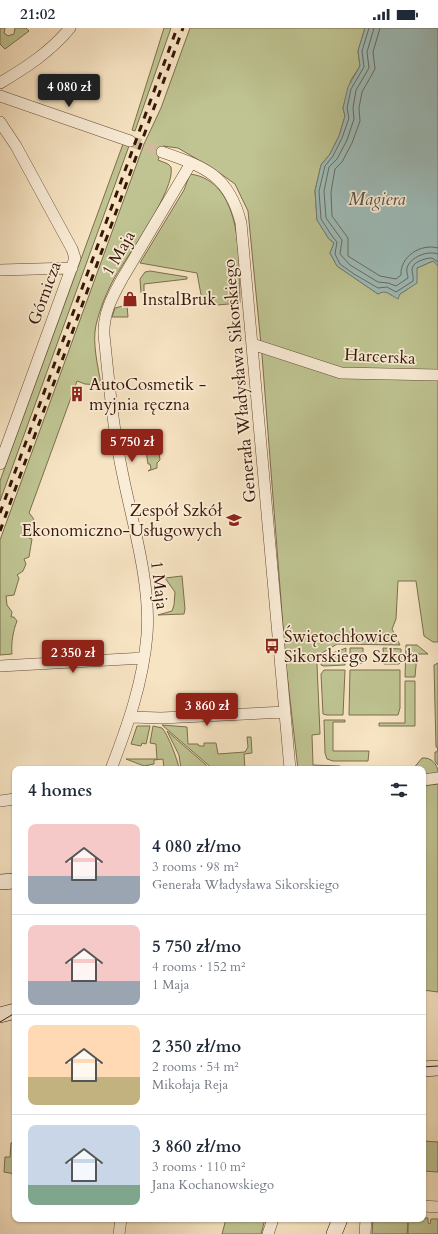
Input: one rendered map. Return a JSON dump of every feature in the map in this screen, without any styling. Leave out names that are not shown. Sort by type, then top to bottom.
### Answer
[{"type":"street","points":[[0,83],[37,60],[59,41],[70,28]]},
{"type":"street","points":[[0,96],[130,141]]},
{"type":"street","name":"Górnicza","points":[[0,122],[16,146],[72,249],[75,258],[0,464]]},
{"type":"street","name":"Generała Władysława Sikorskiego","points":[[162,152],[212,172],[230,193],[238,211],[244,246],[290,766]]},
{"type":"street","name":"1 Maja","points":[[112,766],[131,716],[144,658],[147,627],[146,592],[118,451],[104,335],[104,322],[113,295],[191,163]]},
{"type":"street","points":[[0,270],[72,268]]},
{"type":"street","name":"Harcerska","points":[[252,344],[341,373],[438,375]]},
{"type":"street","points":[[0,666],[144,658]]},
{"type":"street","points":[[131,716],[161,718],[285,712]]},
{"type":"street","points":[[426,780],[438,778]]},
{"type":"street","points":[[0,801],[12,799]]},
{"type":"street","points":[[0,882],[12,881]]},
{"type":"street","points":[[0,1014],[12,1012]]},
{"type":"street","points":[[426,1069],[438,1068]]},
{"type":"street","points":[[426,1206],[438,1207]]},
{"type":"street","points":[[119,1234],[121,1222]]},
{"type":"street","points":[[268,1234],[272,1222]]},
{"type":"street","points":[[334,1234],[339,1222]]},
{"type":"street","points":[[365,1234],[366,1222]]},
{"type":"green space","points":[[0,28],[5,28],[4,33],[8,36],[14,34],[15,28],[26,28],[29,31],[5,49],[0,44]]},
{"type":"green space","points":[[164,28],[171,28],[135,131],[132,130]]},
{"type":"green space","points":[[190,28],[365,28],[358,51],[360,66],[351,80],[343,108],[345,116],[339,136],[330,154],[321,165],[315,191],[317,220],[329,239],[334,243],[330,253],[337,266],[378,294],[382,292],[391,295],[401,293],[408,289],[413,283],[417,274],[417,268],[433,261],[438,266],[438,642],[433,642],[424,636],[416,581],[398,581],[396,619],[392,629],[400,645],[337,644],[312,659],[317,664],[320,734],[312,735],[313,765],[340,766],[298,766],[286,665],[262,355],[248,211],[235,184],[214,169],[178,148],[163,146],[158,160],[168,164],[171,167],[171,177],[159,206],[115,277],[102,306],[95,332],[96,355],[101,385],[85,384],[77,381],[29,513],[33,517],[35,524],[33,532],[28,534],[29,538],[32,539],[29,557],[24,559],[26,564],[23,571],[17,575],[19,578],[14,595],[6,596],[7,605],[12,612],[11,617],[14,617],[17,621],[14,629],[12,654],[0,655],[0,540],[144,144],[161,108]]},
{"type":"green space","points":[[123,144],[129,146],[0,501],[0,481]]},
{"type":"green space","points":[[190,174],[208,180],[220,191],[229,207],[235,226],[238,246],[240,303],[206,306],[202,300],[197,273],[140,263],[184,190]]},
{"type":"green space","points":[[150,271],[187,277],[187,279],[144,284],[144,293],[141,293],[140,279],[145,272]]},
{"type":"green space","points":[[127,305],[128,317],[112,317],[115,308]]},
{"type":"green space","points":[[157,438],[160,460],[157,463],[157,468],[148,471],[151,469],[150,464],[148,464],[146,451],[143,451],[141,440]]},
{"type":"green space","points":[[182,576],[185,609],[184,614],[158,615],[172,611],[174,605],[175,592],[165,578]]},
{"type":"green space","points":[[406,645],[417,645],[428,654],[417,654],[415,677],[405,677]]},
{"type":"green space","points":[[346,648],[345,665],[321,665],[322,657]]},
{"type":"green space","points":[[350,648],[363,648],[363,663],[350,664]]},
{"type":"green space","points":[[383,648],[401,649],[401,662],[399,664],[384,664]]},
{"type":"green space","points":[[438,663],[438,748],[436,747],[434,665]]},
{"type":"green space","points":[[324,670],[345,670],[343,715],[323,714],[321,674]]},
{"type":"green space","points":[[350,670],[400,670],[400,708],[398,715],[349,715]]},
{"type":"green space","points":[[405,681],[415,681],[415,726],[379,726],[379,723],[405,723]]},
{"type":"green space","points":[[324,720],[345,720],[345,722],[333,722],[333,751],[369,751],[368,761],[333,761],[327,759],[325,753]]},
{"type":"green space","points":[[162,725],[187,727],[188,744],[198,744],[199,746],[204,746],[204,743],[216,743],[218,754],[245,752],[248,747],[247,737],[251,737],[252,753],[244,754],[245,766],[210,766]]},
{"type":"green space","points":[[137,726],[150,726],[146,744],[142,743],[141,746],[131,744]]},
{"type":"green space","points":[[153,726],[162,728],[167,736],[178,766],[164,766],[163,759],[154,760],[154,764],[144,766],[126,759],[157,759],[156,744],[150,743]]},
{"type":"green space","points":[[167,731],[206,766],[181,766],[179,755]]},
{"type":"green space","points":[[438,748],[438,765],[435,761],[435,752],[437,752]]},
{"type":"green space","points":[[422,758],[425,758],[431,760],[435,764],[438,773],[426,775],[426,766],[415,766]]},
{"type":"green space","points":[[438,784],[438,992],[426,990],[426,786]]},
{"type":"green space","points":[[426,1141],[438,1142],[438,1172],[426,1171]]},
{"type":"green space","points":[[12,1143],[12,1173],[4,1172],[5,1157],[10,1157]]},
{"type":"green space","points":[[426,1218],[428,1218],[428,1223],[430,1224],[431,1219],[438,1219],[438,1234],[408,1234],[408,1223],[407,1234],[372,1234],[373,1222],[426,1222]]},
{"type":"green space","points":[[225,1222],[264,1222],[261,1234],[222,1234]]},
{"type":"water","name":"Magiera","points":[[365,28],[438,28],[438,266],[433,261],[417,268],[417,283],[400,294],[398,299],[386,292],[378,294],[337,266],[330,253],[334,243],[329,239],[317,220],[315,191],[321,165],[330,154],[339,136],[345,116],[343,108],[348,87],[360,66],[358,51]]},
{"type":"tunnel","points":[[130,141],[162,152]]},
{"type":"tram line","points":[[0,1022],[12,1015]]},
{"type":"tram line","points":[[426,1067],[438,1066]]},
{"type":"railway","points":[[0,513],[177,28]]},
{"type":"railway","points":[[0,531],[183,28]]},
{"type":"place","name":"InstalBruk","points":[[130,299]]},
{"type":"place","name":"AutoCosmetik - myjnia ręczna","points":[[77,394]]},
{"type":"place","name":"Zespół Szkół Ekonomiczno-Usługowych","points":[[234,520]]},
{"type":"place","name":"Świętochłowice Sikorskiego Szkoła","points":[[272,646]]}]
